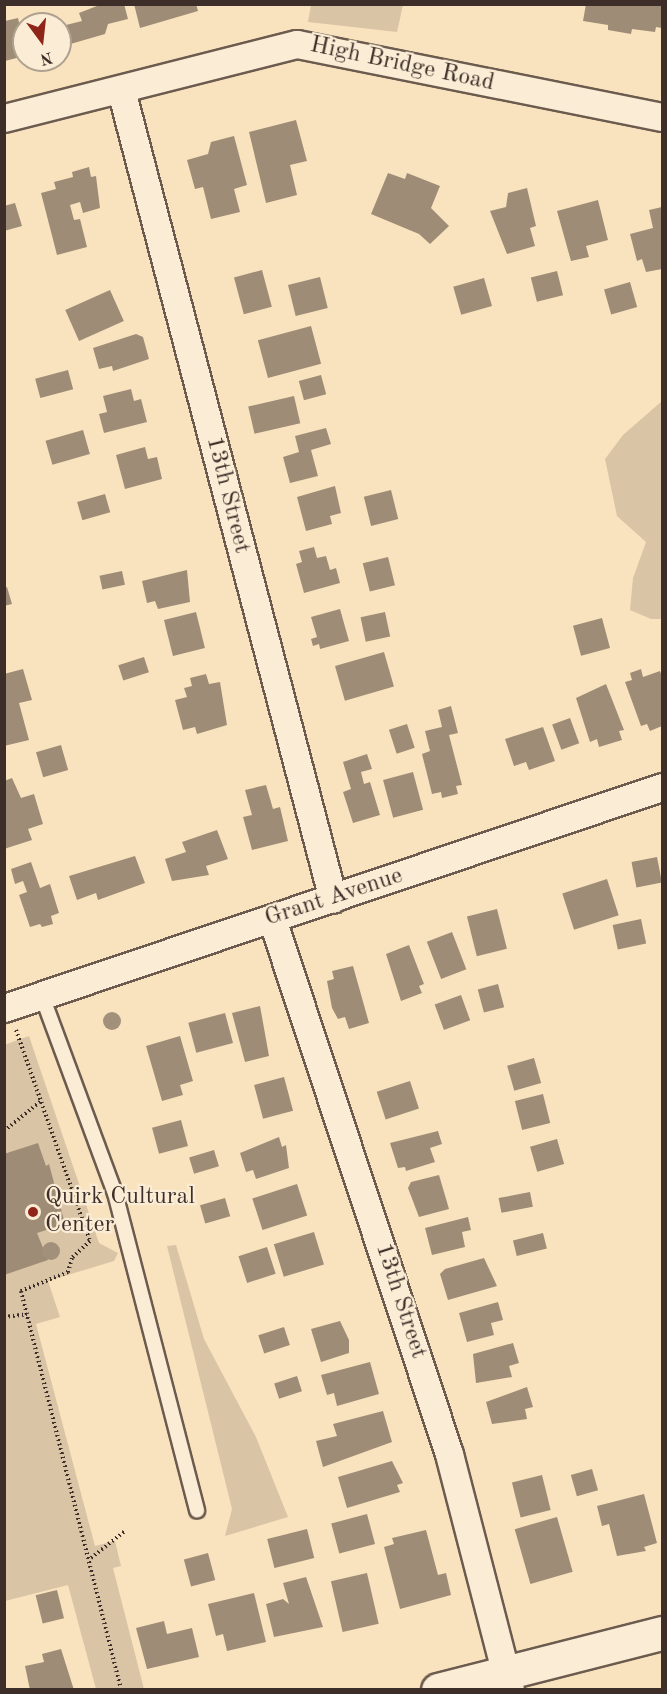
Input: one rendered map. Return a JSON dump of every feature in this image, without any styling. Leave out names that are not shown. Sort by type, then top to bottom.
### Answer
[{"type":"street","name":"High Bridge Road","points":[[4,118],[297,44],[663,117]]},
{"type":"street","name":"13th Street","points":[[121,90],[333,898]]},
{"type":"street","name":"Grant Avenue","points":[[6,1008],[663,787]]},
{"type":"street","name":"13th Street","points":[[272,919],[449,1454],[508,1681]]},
{"type":"street","points":[[438,1689],[508,1681],[663,1633]]},
{"type":"lane","points":[[42,996],[114,1193],[197,1511]]},
{"type":"path","points":[[6,1008],[90,1241],[72,1258],[68,1272],[21,1291],[91,1558],[121,1689]]},
{"type":"path","points":[[4,1131],[41,1101]]},
{"type":"path","points":[[4,1317],[27,1314]]},
{"type":"path","points":[[91,1558],[125,1531]]},
{"type":"shaded area","points":[[311,4],[403,5],[397,32],[308,22]]},
{"type":"shaded area","points":[[662,401],[662,619],[651,619],[630,610],[633,578],[646,542],[617,516],[605,459],[623,435]]},
{"type":"shaded area","points":[[29,1036],[99,1243],[118,1253],[114,1261],[48,1281],[60,1317],[36,1324],[95,1546],[115,1541],[121,1566],[113,1568],[144,1689],[96,1689],[68,1585],[5,1601],[4,1045]]},
{"type":"shaded area","points":[[176,1245],[204,1339],[256,1437],[288,1517],[225,1536],[232,1509],[167,1246]]},
{"type":"building","points":[[102,4],[124,4],[128,19],[108,24],[105,34],[72,44],[72,24],[82,21],[79,13]]},
{"type":"building","points":[[134,4],[196,4],[198,11],[140,28]]},
{"type":"building","points":[[586,4],[662,4],[662,28],[656,27],[655,32],[632,29],[631,34],[608,30],[608,25],[583,21]]},
{"type":"building","points":[[12,19],[12,59],[5,61],[5,21]]},
{"type":"building","points":[[296,120],[307,161],[290,165],[297,195],[266,203],[249,132]]},
{"type":"building","points":[[234,136],[247,185],[234,189],[240,212],[211,219],[203,187],[195,189],[187,160],[208,154],[211,142]]},
{"type":"building","points":[[89,167],[91,177],[96,176],[100,208],[83,213],[80,202],[70,205],[74,220],[80,219],[87,247],[57,255],[41,193],[56,189],[54,182],[73,177],[72,172]]},
{"type":"building","points":[[388,173],[405,179],[407,173],[440,186],[431,208],[449,226],[430,244],[419,234],[371,214]]},
{"type":"building","points":[[527,188],[536,226],[530,228],[535,246],[507,254],[490,211],[506,207],[508,193]]},
{"type":"building","points":[[598,200],[608,240],[586,246],[589,257],[571,261],[557,211]]},
{"type":"building","points":[[15,203],[22,226],[4,231],[4,206]]},
{"type":"building","points":[[662,207],[662,269],[646,272],[642,259],[637,261],[630,234],[653,228],[649,210]]},
{"type":"building","points":[[262,270],[272,307],[244,314],[234,278]]},
{"type":"building","points":[[557,271],[563,295],[537,302],[531,278]]},
{"type":"building","points":[[320,277],[328,308],[296,316],[288,285]]},
{"type":"building","points":[[484,278],[492,306],[461,315],[453,287]]},
{"type":"building","points":[[630,282],[637,307],[611,314],[604,289]]},
{"type":"building","points":[[110,290],[124,321],[79,341],[65,310]]},
{"type":"building","points":[[311,326],[321,364],[268,378],[258,340]]},
{"type":"building","points":[[136,334],[143,337],[149,359],[113,371],[112,366],[99,369],[93,348]]},
{"type":"building","points":[[68,370],[73,389],[40,398],[35,379]]},
{"type":"building","points":[[321,375],[326,394],[304,400],[299,381]]},
{"type":"building","points":[[131,389],[134,401],[141,399],[147,422],[104,433],[99,414],[107,412],[103,396]]},
{"type":"building","points":[[294,396],[300,423],[255,434],[248,407]]},
{"type":"building","points":[[326,428],[331,444],[311,450],[318,476],[290,483],[283,457],[299,452],[295,436]]},
{"type":"building","points":[[83,430],[90,454],[52,465],[46,441]]},
{"type":"building","points":[[145,447],[148,459],[157,457],[162,479],[125,489],[116,455]]},
{"type":"building","points":[[335,486],[341,513],[330,516],[332,524],[306,531],[297,497]]},
{"type":"building","points":[[391,490],[398,519],[371,526],[364,497]]},
{"type":"building","points":[[105,494],[110,512],[82,520],[77,502]]},
{"type":"building","points":[[314,547],[317,558],[326,556],[330,570],[336,568],[340,583],[304,593],[296,564],[302,562],[299,551]]},
{"type":"building","points":[[388,557],[395,585],[370,591],[363,563]]},
{"type":"building","points":[[187,570],[190,602],[158,609],[155,601],[147,603],[142,581]]},
{"type":"building","points":[[122,571],[125,585],[102,589],[100,576]]},
{"type":"building","points":[[7,587],[12,604],[4,606],[4,588]]},
{"type":"building","points":[[340,609],[349,641],[320,649],[319,644],[313,646],[311,639],[317,637],[311,617]]},
{"type":"building","points":[[196,612],[205,648],[173,656],[164,620]]},
{"type":"building","points":[[385,612],[390,636],[366,642],[361,617]]},
{"type":"building","points":[[602,618],[610,648],[581,656],[573,626]]},
{"type":"building","points":[[384,652],[394,687],[345,701],[335,666]]},
{"type":"building","points":[[144,657],[149,672],[123,681],[118,665]]},
{"type":"building","points":[[23,669],[32,700],[19,703],[29,740],[4,746],[4,674]]},
{"type":"building","points":[[641,669],[643,677],[660,671],[662,677],[662,726],[650,731],[647,724],[641,726],[625,682],[632,680],[630,673]]},
{"type":"building","points":[[206,674],[209,684],[220,682],[227,725],[197,734],[195,727],[183,730],[175,700],[187,697],[184,688],[192,686],[190,678]]},
{"type":"building","points":[[606,684],[624,730],[619,731],[622,740],[599,747],[597,739],[590,742],[576,698]]},
{"type":"building","points":[[451,706],[458,733],[449,735],[462,785],[456,786],[458,794],[442,798],[441,792],[432,794],[422,754],[430,751],[425,731],[442,727],[438,710]]},
{"type":"building","points":[[570,718],[579,743],[561,750],[552,724]]},
{"type":"building","points":[[407,724],[415,748],[397,754],[389,730]]},
{"type":"building","points":[[543,727],[555,761],[529,770],[526,762],[514,766],[505,739]]},
{"type":"building","points":[[61,745],[68,770],[43,777],[36,752]]},
{"type":"building","points":[[367,754],[372,769],[361,772],[364,784],[370,782],[380,815],[353,823],[343,792],[351,789],[343,762]]},
{"type":"building","points":[[413,772],[423,810],[393,818],[383,780]]},
{"type":"building","points":[[12,778],[21,798],[34,794],[43,824],[28,829],[32,840],[4,849],[4,781]]},
{"type":"building","points":[[266,785],[273,809],[280,807],[288,841],[252,850],[243,817],[252,815],[245,790]]},
{"type":"building","points":[[217,830],[228,859],[206,866],[209,875],[172,881],[165,859],[186,852],[182,842]]},
{"type":"building","points":[[135,856],[145,883],[98,900],[96,893],[77,900],[69,876]]},
{"type":"building","points":[[657,857],[662,883],[636,887],[631,862]]},
{"type":"building","points":[[31,862],[40,888],[50,884],[59,913],[51,916],[53,924],[42,927],[40,924],[30,927],[19,895],[27,892],[23,881],[15,884],[11,869]]},
{"type":"building","points":[[607,879],[619,915],[574,930],[562,894]]},
{"type":"building","points":[[497,909],[507,949],[477,956],[467,916]]},
{"type":"building","points":[[641,919],[646,943],[618,949],[613,925]]},
{"type":"building","points":[[452,932],[466,969],[441,979],[427,942]]},
{"type":"building","points":[[409,945],[424,984],[419,986],[422,993],[401,1001],[386,954]]},
{"type":"building","points":[[353,966],[369,1023],[349,1029],[345,1017],[338,1019],[332,1008],[327,981],[334,979],[332,971]]},
{"type":"building","points":[[498,984],[504,1007],[484,1013],[478,989]]},
{"type":"building","points":[[461,995],[470,1020],[444,1030],[435,1005]]},
{"type":"building","points":[[260,1006],[269,1056],[245,1062],[232,1013]]},
{"type":"building","points":[[225,1013],[233,1043],[196,1053],[188,1023]]},
{"type":"building","points":[[180,1036],[193,1081],[180,1085],[183,1095],[162,1101],[146,1046]]},
{"type":"building","points":[[534,1058],[541,1083],[514,1091],[507,1066]]},
{"type":"building","points":[[284,1077],[293,1111],[263,1119],[254,1085]]},
{"type":"building","points":[[410,1081],[419,1109],[386,1119],[377,1092]]},
{"type":"building","points":[[543,1094],[550,1123],[522,1130],[515,1101]]},
{"type":"building","points":[[181,1120],[188,1146],[159,1154],[152,1128]]},
{"type":"building","points":[[438,1131],[442,1144],[430,1148],[435,1162],[406,1171],[405,1167],[398,1168],[390,1143]]},
{"type":"building","points":[[279,1137],[282,1147],[286,1145],[289,1168],[256,1179],[253,1170],[246,1172],[240,1153]]},
{"type":"building","points":[[557,1139],[564,1164],[537,1172],[530,1147]]},
{"type":"building","name":"Quirk Cultural Center","points":[[38,1143],[46,1166],[49,1164],[65,1224],[37,1233],[48,1260],[4,1275],[4,1154]]},
{"type":"building","points":[[214,1150],[219,1166],[194,1174],[189,1158]]},
{"type":"building","points":[[439,1175],[449,1209],[419,1217],[408,1188],[411,1182]]},
{"type":"building","points":[[297,1184],[307,1215],[262,1230],[252,1199]]},
{"type":"building","points":[[530,1192],[533,1207],[501,1213],[499,1198]]},
{"type":"building","points":[[225,1198],[230,1216],[205,1223],[200,1205]]},
{"type":"building","points":[[468,1217],[471,1230],[462,1232],[465,1247],[432,1255],[425,1228]]},
{"type":"building","points":[[314,1232],[324,1265],[284,1277],[274,1244]]},
{"type":"building","points":[[543,1233],[547,1249],[517,1256],[513,1240]]},
{"type":"building","points":[[267,1247],[276,1274],[247,1283],[238,1256]]},
{"type":"building","points":[[484,1258],[497,1286],[448,1300],[440,1274],[445,1269]]},
{"type":"building","points":[[498,1302],[503,1320],[491,1323],[494,1335],[467,1342],[459,1313]]},
{"type":"building","points":[[340,1321],[349,1340],[349,1353],[321,1362],[311,1329]]},
{"type":"building","points":[[284,1327],[290,1345],[264,1353],[258,1335]]},
{"type":"building","points":[[513,1343],[519,1363],[509,1366],[512,1377],[476,1383],[473,1354]]},
{"type":"building","points":[[370,1362],[379,1394],[337,1406],[334,1393],[327,1395],[321,1375]]},
{"type":"building","points":[[297,1376],[302,1391],[279,1399],[274,1383]]},
{"type":"building","points":[[527,1387],[533,1407],[525,1409],[527,1419],[492,1424],[486,1402]]},
{"type":"building","points":[[383,1411],[392,1442],[323,1467],[316,1441],[337,1436],[333,1424]]},
{"type":"building","points":[[392,1461],[403,1483],[397,1485],[400,1492],[347,1508],[338,1477]]},
{"type":"building","points":[[592,1469],[598,1490],[577,1496],[571,1475]]},
{"type":"building","points":[[542,1475],[551,1510],[521,1517],[512,1482]]},
{"type":"building","points":[[644,1494],[657,1543],[644,1547],[646,1551],[617,1556],[609,1524],[602,1526],[597,1506]]},
{"type":"building","points":[[367,1514],[375,1544],[339,1554],[331,1524]]},
{"type":"building","points":[[557,1517],[573,1572],[530,1584],[515,1529]]},
{"type":"building","points":[[307,1529],[314,1558],[274,1568],[267,1539]]},
{"type":"building","points":[[426,1530],[438,1575],[446,1573],[451,1595],[400,1609],[384,1547],[394,1544],[392,1538]]},
{"type":"building","points":[[208,1553],[215,1580],[191,1587],[184,1559]]},
{"type":"building","points":[[367,1573],[379,1624],[343,1632],[331,1581]]},
{"type":"building","points":[[306,1577],[323,1627],[274,1637],[266,1604],[283,1599],[289,1604],[283,1583]]},
{"type":"building","points":[[57,1590],[64,1618],[43,1623],[36,1595]]},
{"type":"building","points":[[254,1593],[266,1642],[227,1651],[223,1634],[216,1636],[208,1604]]},
{"type":"building","points":[[164,1621],[167,1634],[192,1628],[199,1657],[147,1669],[136,1628]]},
{"type":"building","points":[[61,1649],[74,1690],[30,1690],[25,1666],[44,1662],[42,1654]]},
{"type":"place","name":"Quirk Cultural Center","points":[[33,1212]]}]
